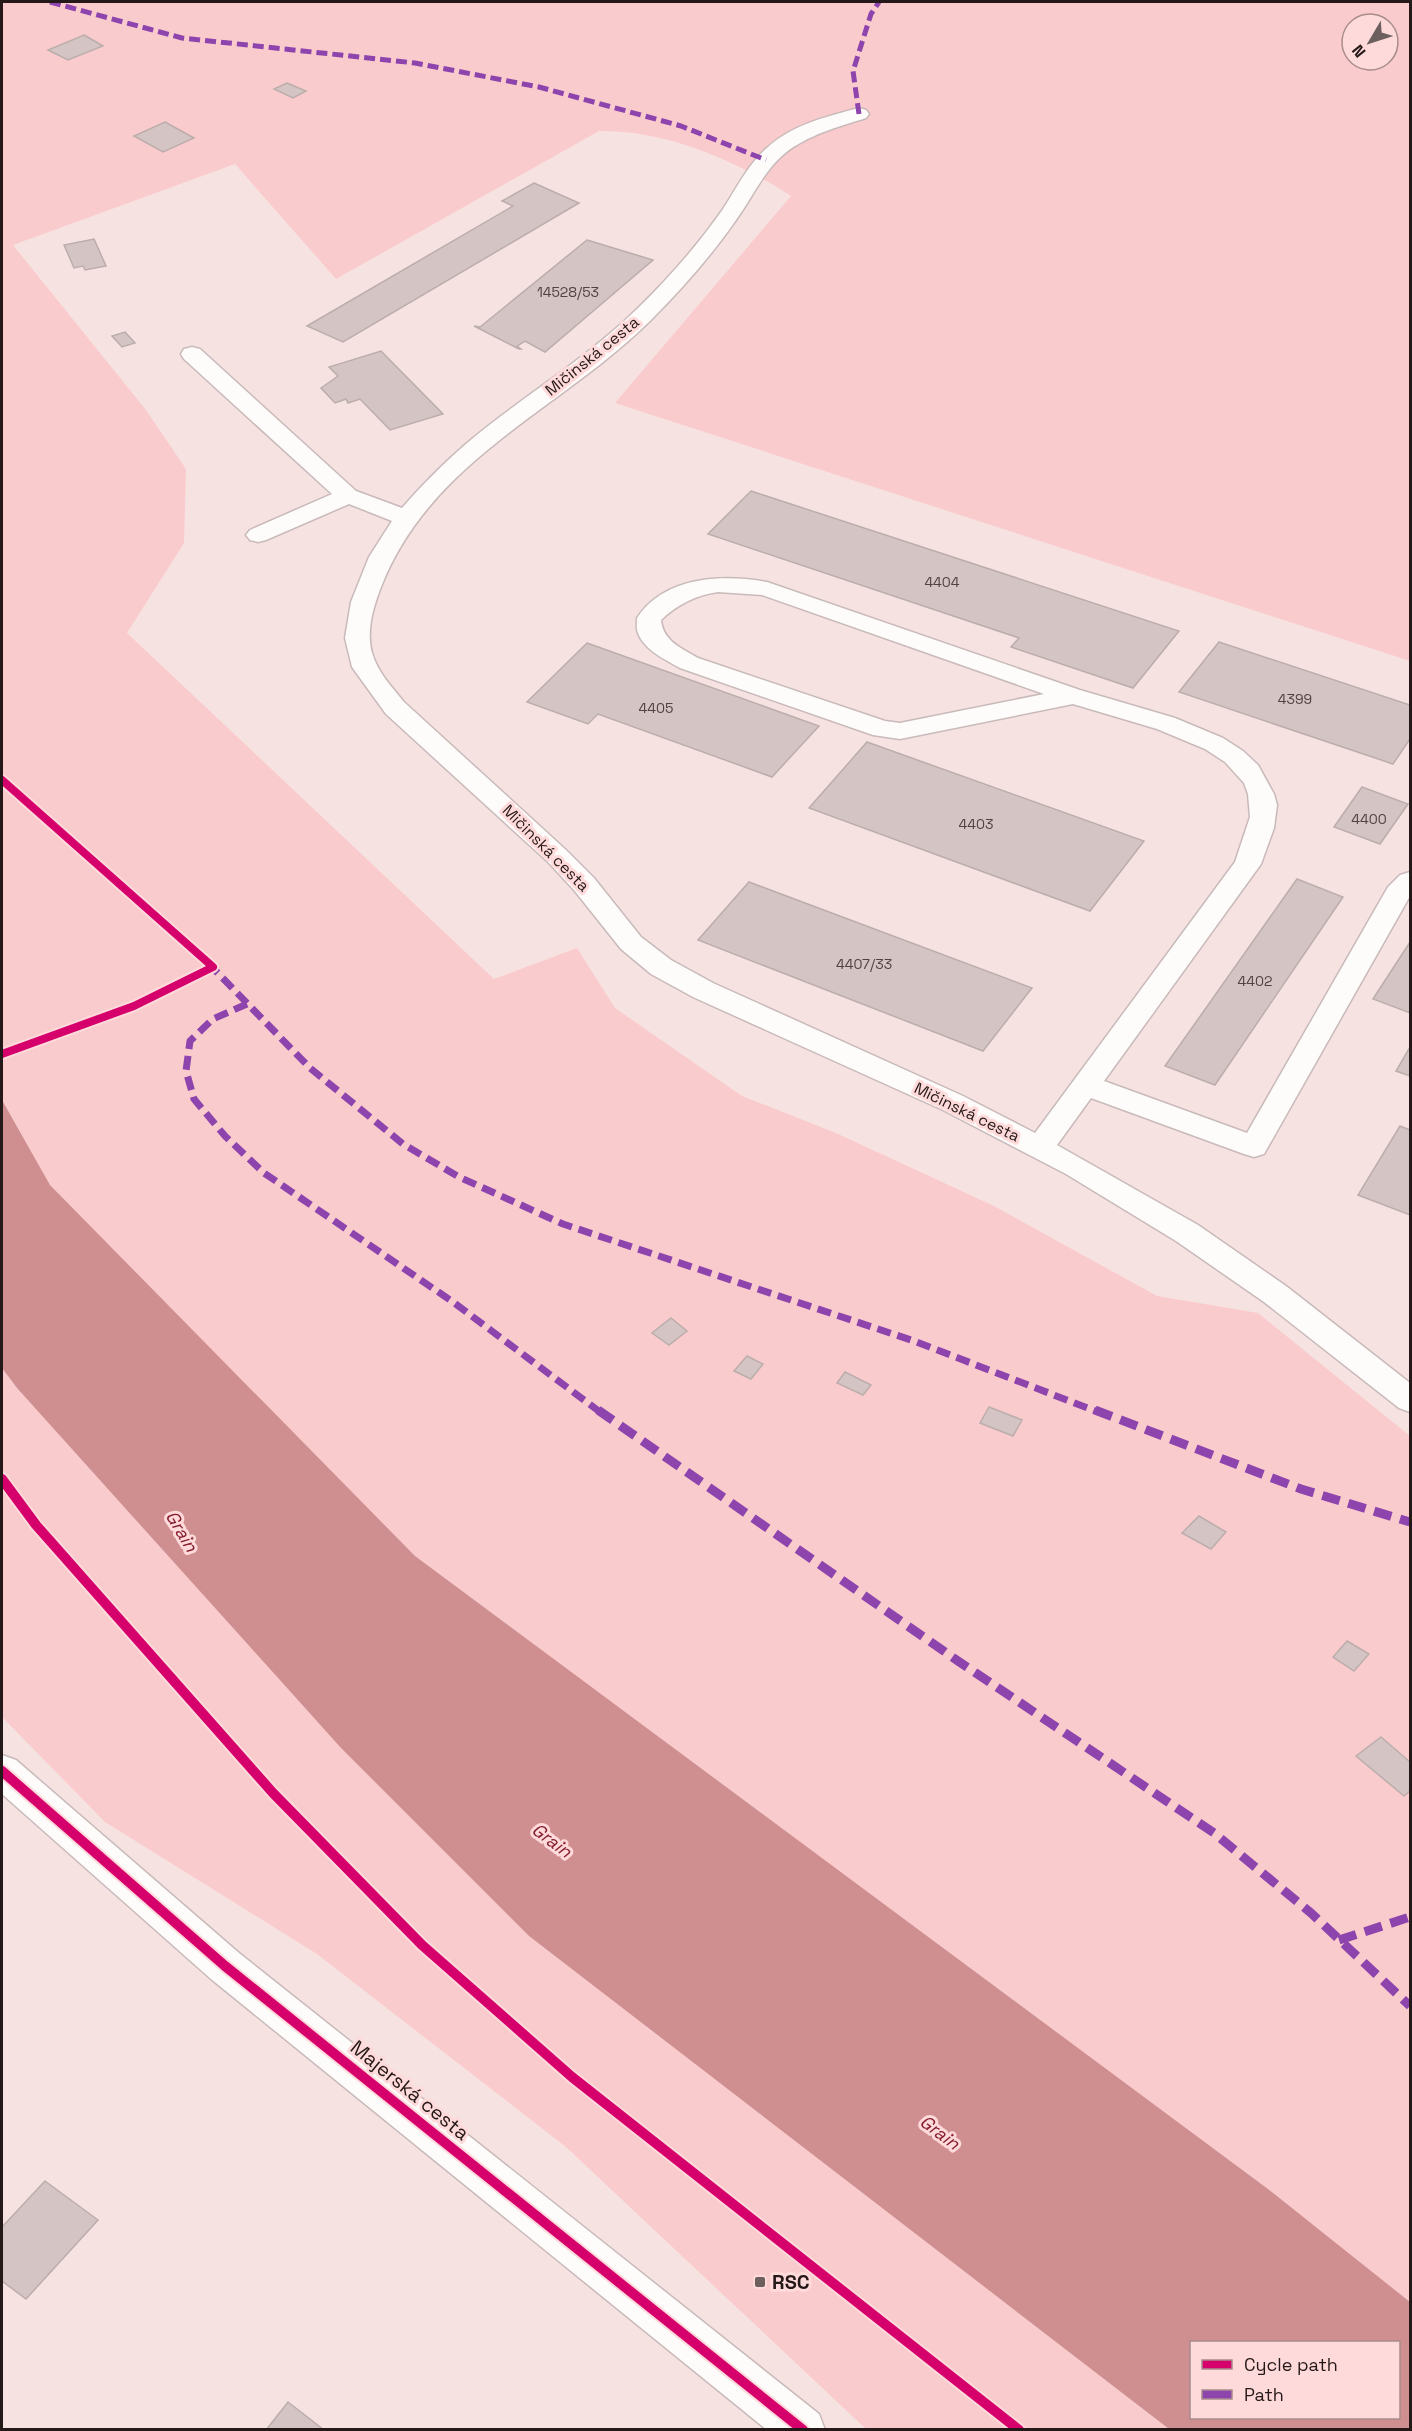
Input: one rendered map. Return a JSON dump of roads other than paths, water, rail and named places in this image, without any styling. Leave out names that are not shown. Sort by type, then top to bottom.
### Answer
[{"type":"street","name":"Majerská cesta","points":[[2,1771],[225,1966],[802,2430]]},
{"type":"lane","name":"Mičinská cesta","points":[[859,114],[805,134],[776,150],[766,160],[726,219],[698,254],[629,328],[494,433],[424,497],[406,518],[375,567],[359,619],[357,640],[361,659],[395,708],[556,856],[584,884],[631,943],[661,967],[703,990],[952,1103],[1039,1148],[1187,1233],[1275,1294],[1410,1400]]},
{"type":"lane","points":[[192,354],[348,496],[406,518]]},
{"type":"lane","points":[[258,535],[348,496]]},
{"type":"lane","points":[[1039,1148],[1248,864],[1260,838],[1265,818],[1263,794],[1249,771],[1222,749],[1187,732],[1074,696],[766,589],[740,584],[708,585],[684,592],[663,603],[649,618],[650,633],[665,649],[689,663],[882,729],[900,732],[1074,696]]},
{"type":"lane","points":[[1086,1085],[1254,1148],[1402,887],[1410,881]]},
{"type":"water","name":"Grain","points":[[2,1100],[50,1185],[415,1556],[1268,2189],[1410,2302],[1410,2429],[1169,2429],[529,1936],[341,1748],[17,1388],[2,1368]]},
{"type":"place","name":"RSC","points":[[760,2282]]}]
